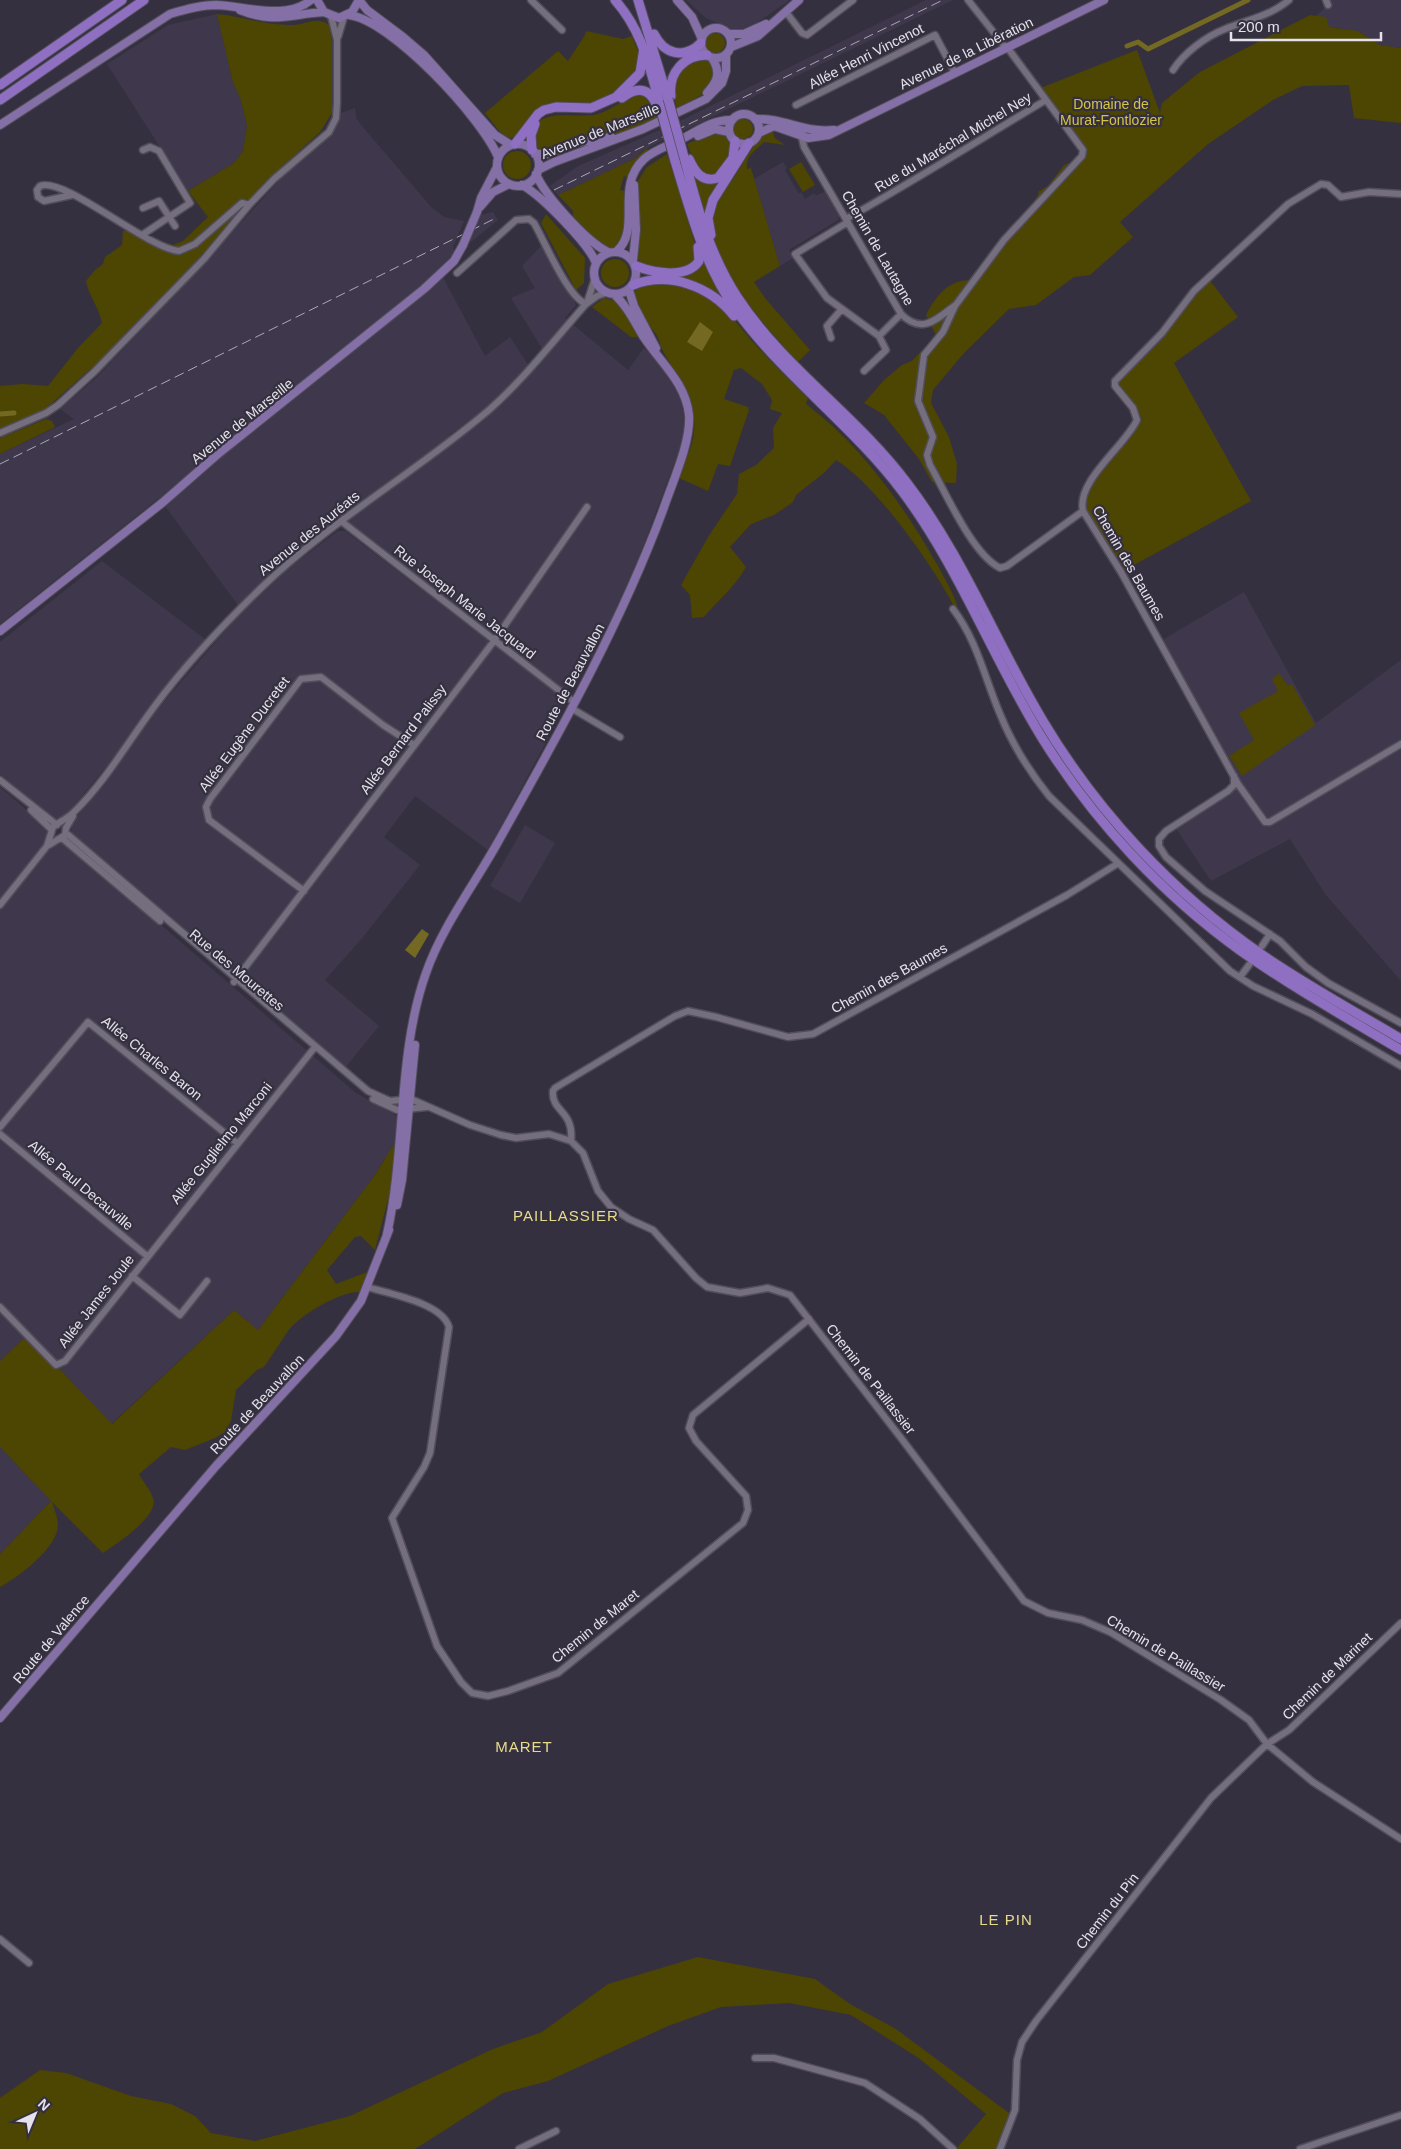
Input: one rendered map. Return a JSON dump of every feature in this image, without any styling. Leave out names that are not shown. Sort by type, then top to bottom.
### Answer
[{"type":"highway","points":[[94,20],[116,0]]},
{"type":"highway","points":[[0,85],[122,0]]},
{"type":"highway","points":[[0,100],[144,0]]},
{"type":"highway","points":[[614,0],[634,25],[664,101],[674,121],[686,156],[704,231],[729,285],[768,338],[882,452],[922,502],[962,566],[1026,692],[1059,748],[1095,797],[1135,845],[1190,898],[1243,941],[1317,990],[1401,1039]]},
{"type":"highway","points":[[638,0],[644,16],[664,101],[668,137],[700,242],[725,292],[739,314],[781,364]]},
{"type":"highway","points":[[644,16],[658,42],[671,52],[684,54],[701,41]]},
{"type":"highway","points":[[513,145],[538,114],[544,110],[556,107],[591,108],[616,97],[640,73],[644,48]]},
{"type":"highway","points":[[664,101],[679,67],[684,62],[710,56]]},
{"type":"highway","points":[[534,152],[532,129],[538,121],[549,113],[582,114],[597,112],[638,89],[664,101]]},
{"type":"highway","points":[[686,156],[698,174],[706,179],[716,179],[724,173],[733,158],[735,142]]},
{"type":"highway","points":[[729,285],[709,230],[709,213],[713,200],[749,143]]},
{"type":"highway","points":[[635,263],[651,271],[679,272],[688,271],[698,264],[701,254],[685,193]]},
{"type":"highway","points":[[631,287],[646,280],[663,279],[692,286],[709,293],[730,310],[755,340],[860,442],[902,490],[960,583],[1012,685],[1045,743],[1087,802],[1124,846],[1183,905],[1240,950],[1328,1007],[1401,1050]]},
{"type":"main road","points":[[0,125],[170,14],[196,7],[232,6],[278,11],[300,7],[311,0]]},
{"type":"main road","points":[[317,0],[327,14]]},
{"type":"main road","points":[[346,16],[355,8],[359,0],[367,10],[424,56],[495,135],[513,145],[526,146],[534,152],[541,185],[592,241],[613,252],[623,253],[635,263]]},
{"type":"main road","points":[[677,0],[692,17],[711,28],[722,29],[728,34],[738,35],[752,31],[798,0]]},
{"type":"main road","points":[[692,17],[701,41],[710,56],[726,55],[731,47],[758,36],[798,0]]},
{"type":"main road","name":"Avenue de la Libération","points":[[758,133],[774,126],[802,133],[839,129],[1104,0]]},
{"type":"main road","points":[[232,6],[267,18],[327,14],[365,19],[388,33],[415,54],[472,118],[491,143],[498,157],[497,168],[503,180],[509,184],[522,185],[541,198],[586,246],[596,263],[595,278],[599,287],[611,293],[627,308],[644,337],[661,359]]},
{"type":"main road","points":[[701,41],[711,28]]},
{"type":"main road","points":[[728,34],[731,47]]},
{"type":"main road","name":"Avenue de Marseille","points":[[537,172],[554,162],[643,129],[706,99],[722,83],[726,55]]},
{"type":"main road","name":"Avenue de Marseille","points":[[534,152],[546,154],[576,143],[629,132],[696,101],[708,92],[717,80],[718,69],[710,56]]},
{"type":"main road","points":[[596,263],[623,246],[628,234],[628,190],[632,176],[639,164],[651,154],[709,125],[732,120],[743,114],[755,119],[758,133],[755,139],[749,143],[735,142],[729,132],[732,120]]},
{"type":"main road","name":"Avenue de la Libération","points":[[755,119],[774,119],[802,133]]},
{"type":"main road","points":[[661,359],[634,306],[631,287],[636,279],[636,230],[633,187],[639,172],[655,157],[715,129],[729,132]]},
{"type":"main road","points":[[498,157],[513,145]]},
{"type":"main road","name":"Avenue de Marseille","points":[[0,630],[162,503],[218,454],[424,289],[449,266],[463,245],[481,198],[497,168]]},
{"type":"main road","points":[[522,185],[533,179],[537,172]]},
{"type":"main road","name":"Avenue de Marseille","points":[[477,212],[493,192],[509,184]]},
{"type":"main road","points":[[611,293],[631,287]]},
{"type":"main road","name":"Route de Beauvallon","points":[[120,1577],[216,1466],[336,1336],[356,1310],[367,1287],[387,1234],[394,1203],[417,1005],[425,974],[439,944],[497,845],[573,705],[637,575],[686,440],[689,422],[685,398],[676,380],[661,359]]},
{"type":"main road","name":"Route de Valence","points":[[0,1718],[120,1577]]},
{"type":"street","points":[[532,0],[562,30]]},
{"type":"street","points":[[786,12],[802,33],[807,35],[853,0]]},
{"type":"street","points":[[968,0],[1083,150],[1082,156],[1004,240],[955,306],[943,332],[924,356],[918,401],[934,437],[927,455],[930,465],[963,525],[986,559],[1000,568],[1007,566],[1083,512]]},
{"type":"street","points":[[1173,70],[1182,56],[1223,30],[1271,12],[1289,0]]},
{"type":"street","points":[[327,14],[337,40]]},
{"type":"street","points":[[0,432],[46,413],[58,405],[94,372],[204,259],[249,205],[274,179],[329,132],[334,125],[337,103],[337,40],[346,16]]},
{"type":"street","name":"Allée Henri Vincenot","points":[[796,106],[935,34],[954,73]]},
{"type":"street","name":"Rue du Maréchal Michel Ney","points":[[841,310],[827,298],[795,254],[1046,100]]},
{"type":"street","name":"Chemin de Lautagne","points":[[802,133],[804,147],[901,314],[910,323],[924,325],[936,320],[955,306]]},
{"type":"street","points":[[142,235],[188,205],[190,200],[159,151],[150,147],[143,150]]},
{"type":"street","points":[[72,195],[44,201],[38,196],[37,190],[40,186],[46,184],[72,195],[173,251],[185,250],[210,232],[242,203],[249,205]]},
{"type":"street","name":"Chemin des Baumes","points":[[1401,194],[1369,192],[1341,197],[1328,185],[1321,184],[1314,187],[1288,204],[1194,291],[1162,333],[1116,380],[1115,386],[1133,408],[1137,420],[1090,483],[1083,497],[1083,512],[1121,572],[1234,775],[1263,820],[1270,822],[1401,744]]},
{"type":"street","points":[[143,208],[158,201],[175,226]]},
{"type":"street","points":[[457,273],[516,220],[529,219],[534,223],[570,287],[581,302],[586,304]]},
{"type":"street","name":"Avenue des Auréats","points":[[586,304],[595,278]]},
{"type":"street","name":"Avenue des Auréats","points":[[0,905],[113,764],[155,706],[225,626],[281,570],[341,521],[500,400],[519,383],[586,304],[597,296],[611,293]]},
{"type":"street","points":[[831,338],[827,326],[841,310],[879,336],[886,350],[864,371]]},
{"type":"street","points":[[879,336],[901,314]]},
{"type":"street","name":"Allée Bernard Palissy","points":[[235,982],[494,641],[587,507]]},
{"type":"street","name":"Rue Joseph Marie Jacquard","points":[[341,521],[573,705],[620,737]]},
{"type":"street","points":[[953,609],[977,652],[1000,714],[1016,749],[1032,775],[1049,796],[1218,962],[1253,986],[1312,1014],[1401,1066]]},
{"type":"street","name":"Allée Eugène Ducretet","points":[[304,891],[209,820],[206,807],[232,769],[301,679],[321,676],[383,725],[414,745]]},
{"type":"street","points":[[1234,775],[1234,785],[1228,791],[1166,831],[1159,839],[1158,846],[1166,857],[1205,891],[1270,934],[1323,979],[1401,1023]]},
{"type":"street","name":"Rue des Mourettes","points":[[0,780],[313,1048],[368,1091],[390,1101],[407,1099]]},
{"type":"street","name":"Chemin des Baumes","points":[[571,1141],[571,1126],[567,1116],[553,1101],[553,1091],[555,1088],[675,1016],[688,1012],[716,1017],[788,1037],[813,1034],[1067,895],[1117,864]]},
{"type":"street","points":[[1262,946],[1270,934]]},
{"type":"street","points":[[1240,978],[1249,965]]},
{"type":"street","name":"Allée Charles Baron","points":[[0,1127],[88,1022],[237,1143]]},
{"type":"street","name":"Rue des Mourettes","points":[[313,1048],[358,1090],[390,1107],[406,1110]]},
{"type":"street","name":"Allée Guglielmo Marconi","points":[[147,1256],[313,1048]]},
{"type":"street","points":[[407,1099],[470,1125],[501,1135],[516,1138],[549,1134],[571,1141]]},
{"type":"street","points":[[406,1110],[428,1107]]},
{"type":"street","name":"Allée Paul Decauville","points":[[0,1134],[147,1256]]},
{"type":"street","name":"Chemin de Paillassier","points":[[571,1141],[583,1153],[598,1191],[611,1206],[629,1219],[653,1230],[696,1278],[707,1287],[740,1293],[768,1288],[790,1295],[1024,1600],[1048,1613],[1082,1620],[1110,1632],[1238,1712],[1257,1729],[1268,1744],[1313,1782],[1401,1838]]},
{"type":"street","name":"Allée James Joule","points":[[0,1307],[56,1365],[65,1361],[147,1256]]},
{"type":"street","points":[[132,1276],[180,1315],[207,1281]]},
{"type":"street","name":"Chemin de Maret","points":[[367,1287],[433,1308],[446,1318],[449,1327],[430,1453],[424,1467],[392,1518],[437,1646],[472,1693],[488,1696],[508,1692],[558,1673],[743,1523],[748,1510],[746,1496],[696,1441],[689,1428],[691,1421],[693,1415],[809,1319]]},
{"type":"street","name":"Chemin de Marinet","points":[[1268,1744],[1288,1730],[1401,1623]]},
{"type":"street","name":"Chemin du Pin","points":[[1000,2149],[1015,2110],[1017,2060],[1022,2042],[1036,2021],[1210,1798],[1268,1744]]},
{"type":"street","points":[[0,1939],[30,1963]]},
{"type":"street","points":[[755,2058],[774,2058],[865,2083],[920,2119],[953,2149]]},
{"type":"street","points":[[1300,2149],[1401,2115]]},
{"type":"street","points":[[519,2149],[556,2131]]},
{"type":"shaded area","points":[[686,0],[790,0],[746,30],[731,30],[706,18]]},
{"type":"shaded area","points":[[926,0],[953,0],[683,131],[680,121]]},
{"type":"shaded area","points":[[1326,0],[1401,0],[1401,48],[1380,45],[1358,31],[1329,27],[1316,16],[1328,5]]},
{"type":"shaded area","points":[[217,14],[233,83],[240,97],[247,126],[243,151],[234,163],[188,191],[107,64],[168,25]]},
{"type":"shaded area","points":[[355,108],[356,118],[362,126],[432,208],[444,217],[464,221],[453,247],[455,252],[439,270],[485,356],[510,337],[532,371],[546,355],[511,298],[535,288],[522,266],[544,243],[576,305],[565,318],[628,370],[644,348],[657,360],[680,396],[685,421],[682,443],[638,560],[615,614],[593,656],[570,688],[561,689],[506,646],[502,637],[503,631],[585,506],[499,627],[490,632],[356,531],[341,517],[285,561],[238,605],[159,498],[0,624],[0,454],[74,419],[60,409],[96,378],[189,280],[285,174],[326,139],[338,122],[341,113]],"holes":[[[480,413],[485,420],[455,441],[449,435]]]},
{"type":"shaded area","points":[[660,130],[663,140],[642,151],[634,159],[558,195],[550,186],[578,166]]},
{"type":"shaded area","points":[[783,162],[787,168],[785,170],[799,194],[801,192],[805,199],[814,193],[816,196],[826,191],[840,215],[838,220],[789,250],[793,258],[780,266],[754,179]]},
{"type":"shaded area","points":[[493,212],[498,220],[471,242],[470,240],[481,215]]},
{"type":"shaded area","points":[[700,322],[713,332],[702,351],[687,342]]},
{"type":"shaded area","points":[[338,531],[345,531],[559,695],[562,708],[553,729],[488,850],[415,796],[384,837],[420,865],[363,937],[325,980],[379,1026],[345,1068],[72,837],[71,824],[114,771],[157,710],[238,616],[289,568]]},
{"type":"shaded area","points":[[102,561],[206,640],[152,702],[111,761],[64,818],[52,818],[0,774],[0,642]]},
{"type":"shaded area","points":[[1244,592],[1316,723],[1401,660],[1401,981],[1326,895],[1290,839],[1211,881],[1173,824],[1228,789],[1232,783],[1231,775],[1162,654],[1164,639]]},
{"type":"shaded area","points":[[0,787],[46,827],[48,836],[57,843],[66,843],[356,1093],[395,1115],[398,1119],[396,1141],[375,1175],[258,1330],[234,1310],[111,1424],[27,1335],[0,1361]]},
{"type":"shaded area","points":[[525,825],[555,843],[520,903],[490,886]]},
{"type":"shaded area","points":[[422,929],[429,934],[415,958],[405,950]]},
{"type":"shaded area","points":[[0,1447],[51,1501],[0,1554]]},
{"type":"green space","points":[[217,14],[285,25],[321,21],[329,25],[332,42],[332,113],[320,132],[262,185],[199,258],[106,355],[43,411],[0,429],[0,386],[23,384],[48,386],[78,348],[102,323],[86,281],[103,264],[105,257],[122,245],[123,231],[130,229],[151,242],[161,241],[173,245],[183,241],[208,217],[188,191],[234,163],[243,151],[247,126],[240,97],[233,83]]},
{"type":"green space","name":"Domaine de Murat-Fontlozier","points":[[1310,15],[1326,17],[1329,27],[1358,31],[1380,45],[1401,48],[1401,123],[1354,118],[1349,85],[1302,86],[1273,100],[1208,144],[1120,222],[1133,237],[1090,275],[1074,277],[1036,305],[1009,309],[964,353],[933,390],[931,403],[949,437],[957,464],[956,483],[932,482],[919,459],[884,415],[864,403],[884,380],[902,365],[912,361],[936,335],[926,315],[944,290],[956,283],[971,280],[1027,214],[1039,191],[1048,186],[1064,165],[1072,162],[1083,150],[1038,89],[1137,50],[1160,113],[1162,103],[1200,72]]},
{"type":"green space","points":[[586,31],[623,39],[632,36],[639,54],[639,69],[627,83],[600,103],[551,105],[517,136],[508,139],[504,137],[485,113],[558,51],[568,61]]},
{"type":"green space","points":[[715,33],[722,36],[725,43],[722,50],[715,53],[708,50],[705,43],[708,36]]},
{"type":"green space","points":[[705,58],[711,61],[716,77],[705,93],[677,108],[674,89],[677,75],[687,65]]},
{"type":"green space","points":[[644,93],[653,105],[657,118],[628,131],[548,150],[542,151],[535,146],[534,132],[537,123],[545,118],[598,114],[625,99]]},
{"type":"green space","points":[[743,119],[750,122],[753,129],[750,136],[743,139],[736,136],[733,129],[736,122]]},
{"type":"green space","points":[[772,130],[775,138],[785,145],[764,142],[749,157],[747,169],[751,168],[780,266],[754,282],[765,298],[810,350],[798,362],[741,294],[728,273],[719,252],[714,232],[714,213],[720,198],[755,144]]},
{"type":"green space","points":[[715,132],[723,134],[731,144],[732,153],[716,175],[706,176],[696,166],[687,144]]},
{"type":"green space","points":[[647,148],[649,153],[629,178],[624,176],[620,190],[626,191],[623,239],[615,247],[604,248],[573,218],[573,211],[558,195],[634,159]]},
{"type":"green space","points":[[517,151],[527,155],[531,165],[527,175],[517,179],[507,175],[503,165],[507,155]]},
{"type":"green space","points":[[667,154],[698,254],[692,266],[666,268],[647,266],[641,265],[637,257],[636,184],[647,167]]},
{"type":"green space","points":[[801,162],[815,185],[803,192],[789,169]]},
{"type":"green space","points":[[695,177],[706,183],[719,181],[721,184],[703,216],[693,178]]},
{"type":"green space","points":[[546,214],[585,258],[584,283],[576,290],[541,223]]},
{"type":"green space","points":[[615,259],[625,263],[629,273],[625,283],[615,287],[605,283],[601,273],[605,263]]},
{"type":"green space","points":[[704,260],[726,299],[724,301],[679,280],[679,275]]},
{"type":"green space","points":[[1208,278],[1238,317],[1174,363],[1251,501],[1123,571],[1085,508],[1085,494],[1142,421],[1141,416],[1121,393],[1115,381]]},
{"type":"green space","points":[[645,284],[691,289],[713,299],[726,310],[760,350],[808,398],[806,404],[826,420],[863,457],[896,499],[938,566],[954,597],[960,618],[922,555],[888,509],[852,472],[836,460],[825,472],[796,495],[793,502],[774,515],[751,524],[730,547],[746,567],[732,587],[704,617],[692,618],[690,595],[681,585],[708,537],[737,494],[739,474],[756,465],[774,448],[773,428],[782,413],[770,409],[772,400],[762,384],[741,368],[734,370],[724,399],[748,407],[749,410],[730,466],[718,464],[708,491],[679,478],[693,437],[693,407],[657,336],[638,308],[635,291]]},
{"type":"green space","points":[[604,298],[617,301],[641,337],[631,337],[592,307]]},
{"type":"green space","points":[[46,419],[52,421],[55,427],[0,454],[0,438]]},
{"type":"green space","points":[[1279,673],[1288,686],[1292,684],[1315,725],[1242,776],[1229,756],[1254,740],[1239,713],[1278,691],[1272,679]]},
{"type":"green space","points":[[396,1141],[392,1184],[375,1250],[361,1236],[355,1237],[327,1270],[336,1284],[367,1272],[360,1292],[342,1295],[321,1305],[302,1318],[288,1331],[264,1367],[257,1370],[236,1390],[231,1421],[225,1432],[185,1450],[171,1447],[139,1474],[152,1495],[153,1505],[150,1513],[136,1529],[103,1553],[52,1502],[58,1525],[52,1543],[27,1569],[0,1587],[0,1554],[51,1501],[0,1447],[0,1361],[27,1335],[112,1424],[234,1310],[258,1330],[375,1175]]},
{"type":"green space","points":[[698,1957],[815,1979],[850,2004],[896,2029],[1013,2116],[1000,2149],[956,2149],[986,2114],[920,2059],[851,2015],[789,2003],[721,2007],[668,2026],[548,2081],[503,2093],[415,2149],[0,2149],[0,2098],[40,2070],[66,2073],[131,2096],[171,2104],[195,2116],[211,2133],[255,2141],[350,2116],[493,2049],[542,2032],[608,1984]]},
{"type":"waterway","points":[[1127,46],[1138,42],[1148,49],[1248,0]]},
{"type":"waterway","points":[[0,414],[14,413]]},
{"type":"railway","points":[[554,190],[943,0]]},
{"type":"railway","points":[[0,464],[496,218]]},
{"type":"district","name":"PAILLASSIER","points":[[566,1216]]},
{"type":"district","name":"MARET","points":[[524,1747]]},
{"type":"district","name":"LE PIN","points":[[1006,1920]]}]
